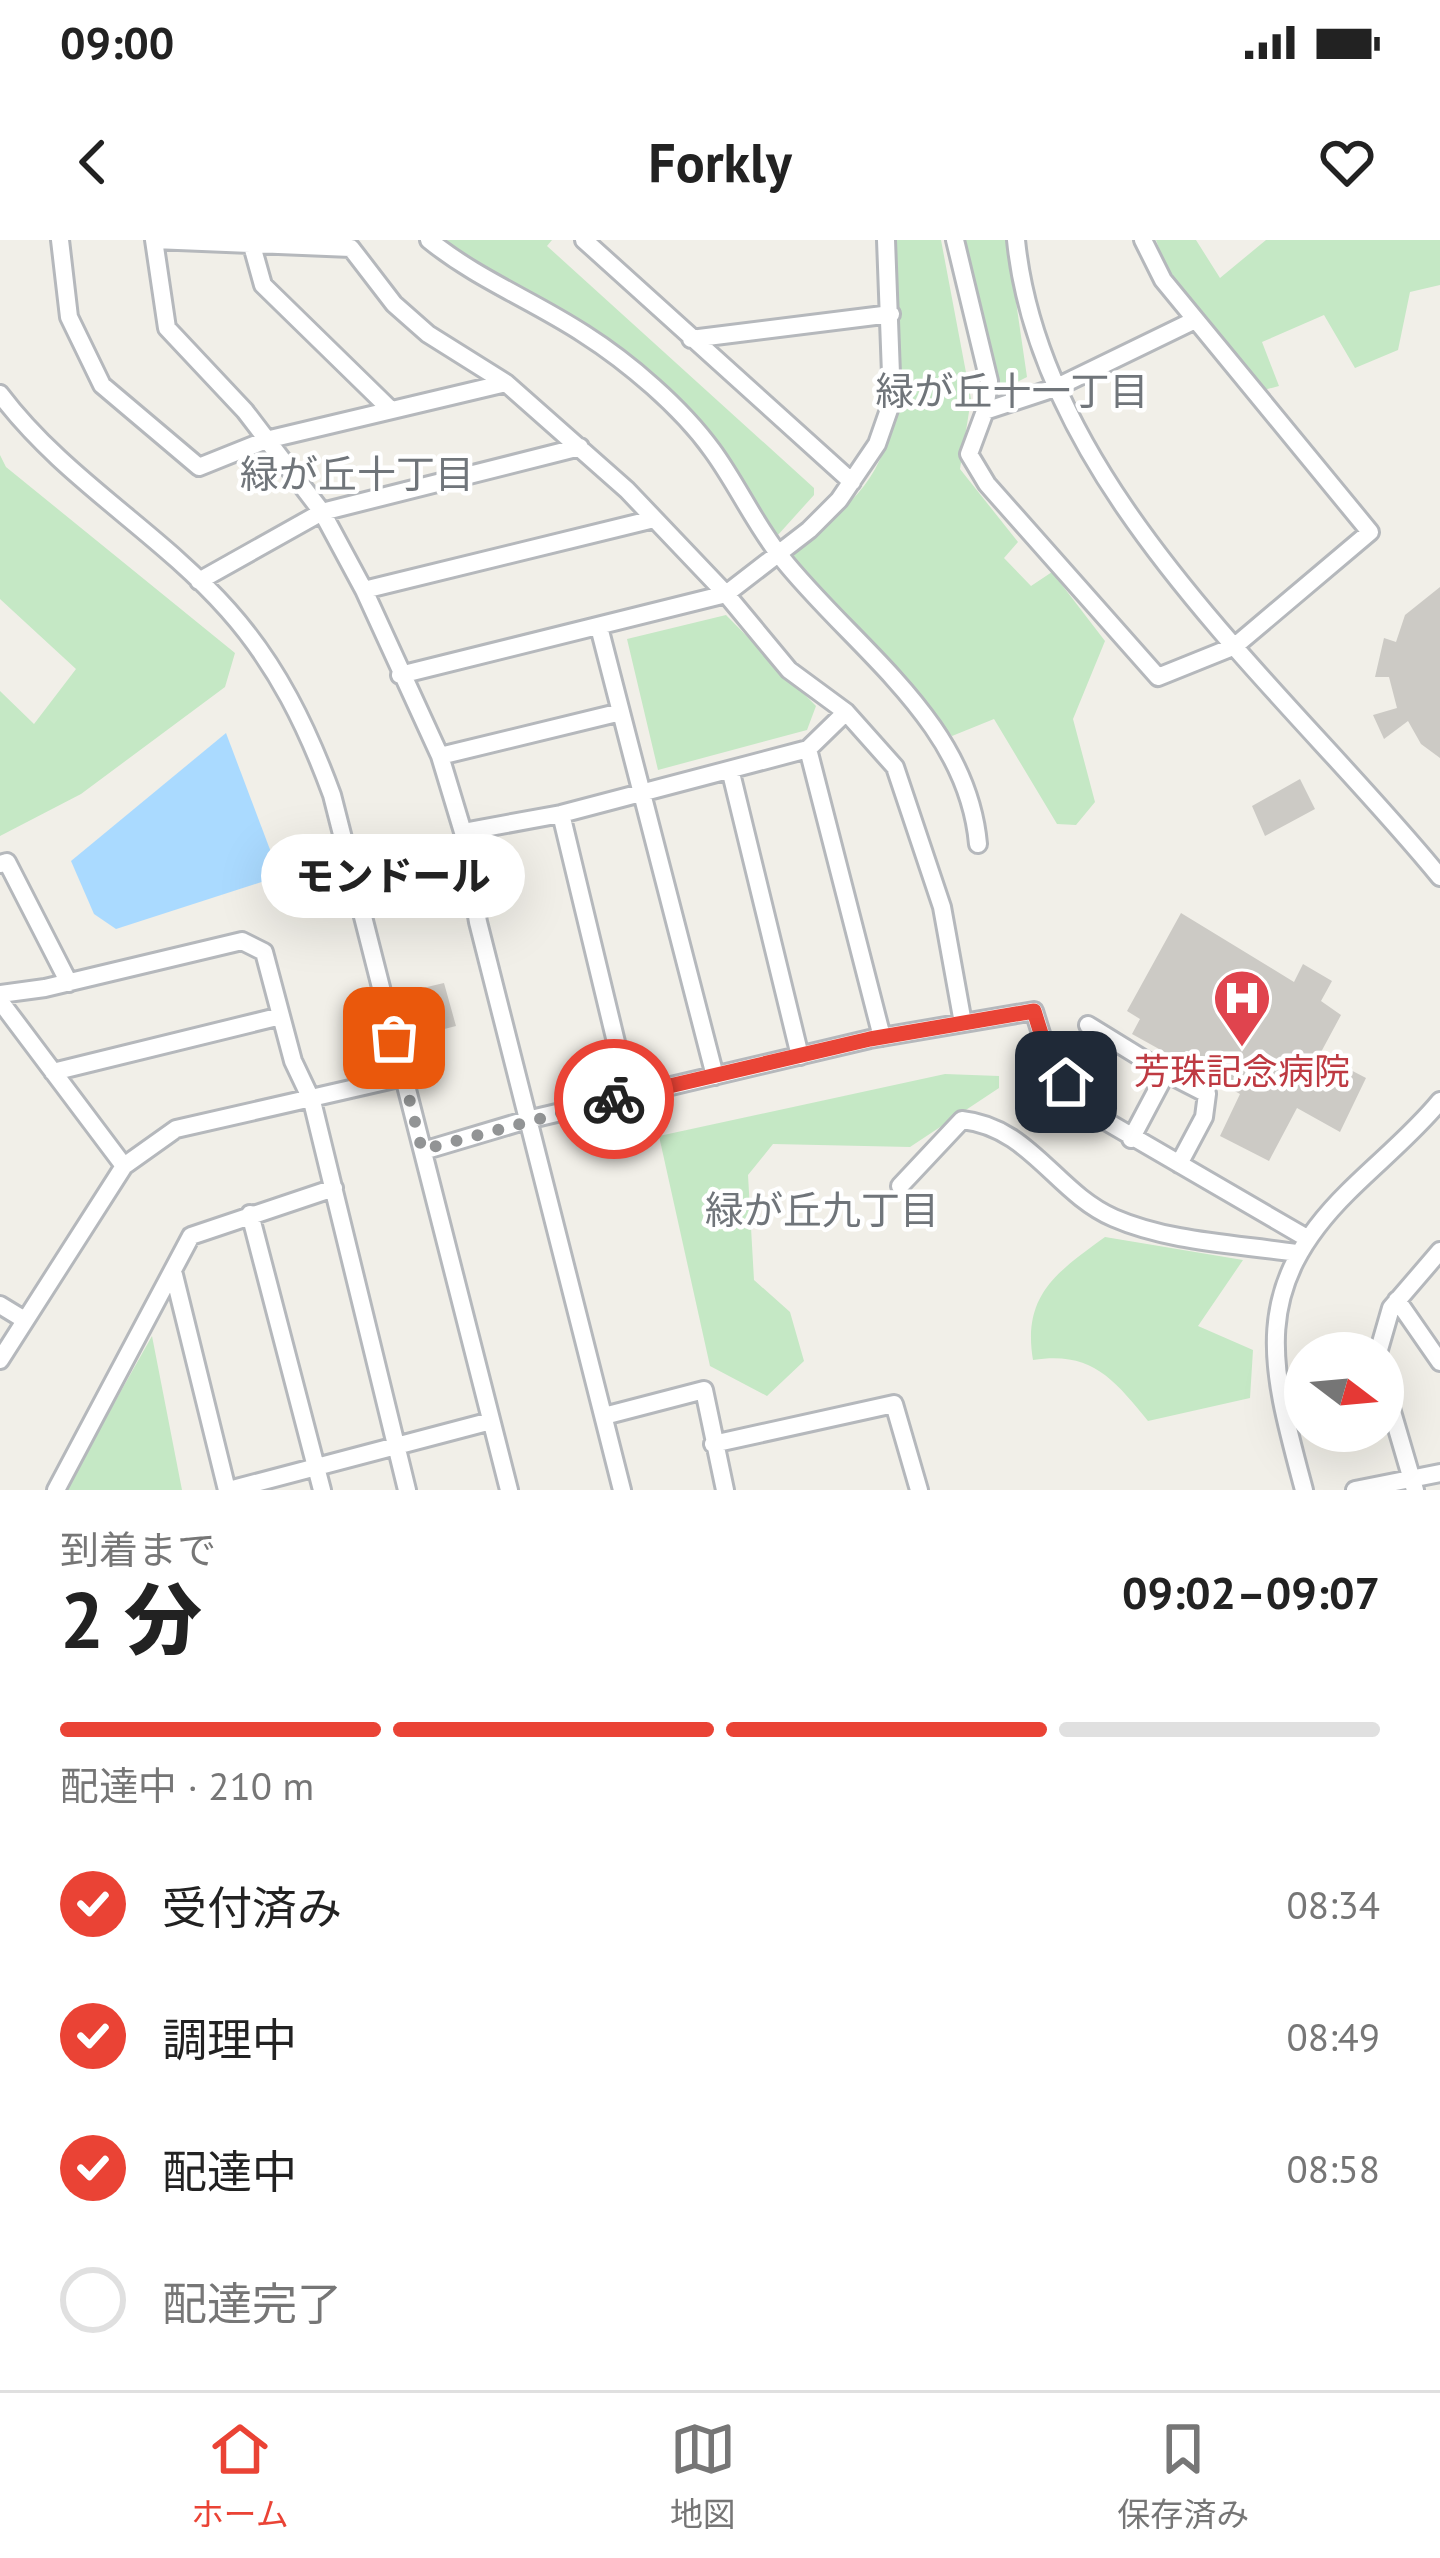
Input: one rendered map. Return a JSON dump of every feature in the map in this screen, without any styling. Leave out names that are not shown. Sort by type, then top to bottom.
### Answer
[{"type":"street","points":[[60,240],[69,317],[102,385],[199,467],[266,440],[506,383]]},
{"type":"street","points":[[622,1490],[478,922],[463,832],[440,756],[364,590],[322,512],[167,328],[150,240],[351,248],[394,304],[428,334],[506,383],[655,519],[789,670],[846,712],[895,767],[942,907],[963,1023]]},
{"type":"street","points":[[429,240],[470,274],[583,333],[696,429],[778,554],[908,691],[956,766],[975,810],[978,844]]},
{"type":"street","points":[[584,240],[852,482]]},
{"type":"street","points":[[400,675],[726,594],[778,554],[852,482],[877,444],[892,401],[886,240]]},
{"type":"street","points":[[955,240],[989,381],[985,411],[969,454],[1158,677],[1235,646],[1370,532],[1162,280],[1143,240]]},
{"type":"street","points":[[1016,240],[1029,315],[1055,388],[1100,467],[1235,646],[1440,877]]},
{"type":"street","points":[[250,242],[263,285],[391,410]]},
{"type":"street","points":[[691,339],[891,314]]},
{"type":"street","points":[[985,411],[1055,388],[1195,320]]},
{"type":"street","points":[[0,394],[44,447],[199,581],[269,663],[316,751],[509,1490]]},
{"type":"street","points":[[199,581],[322,512],[580,447]]},
{"type":"street","points":[[364,590],[655,519]]},
{"type":"street","points":[[599,627],[715,1076]]},
{"type":"street","points":[[440,756],[622,712]]},
{"type":"street","points":[[463,832],[561,814],[731,773],[808,749],[846,712]]},
{"type":"street","points":[[808,749],[882,1037]]},
{"type":"street","points":[[731,773],[800,1056]]},
{"type":"street","points":[[561,814],[629,1096]]},
{"type":"street","points":[[0,864],[7,862],[69,982]]},
{"type":"street","points":[[124,1166],[0,997],[242,940],[265,952],[293,1061],[312,1101],[407,1490]]},
{"type":"street","points":[[422,1150],[527,1120],[882,1037],[1034,1011],[1048,1056],[1085,1109],[1301,1245]]},
{"type":"street","points":[[53,1072],[281,1016]]},
{"type":"street","points":[[1088,1025],[1207,1094],[1204,1117],[1178,1164]]},
{"type":"street","points":[[1131,1139],[1166,1073]]},
{"type":"street","points":[[0,1360],[124,1166],[176,1129],[404,1077]]},
{"type":"street","points":[[1304,1490],[1272,1351],[1274,1315],[1301,1245],[1440,1101]]},
{"type":"street","points":[[899,1186],[962,1120],[994,1124],[1111,1217],[1173,1235],[1301,1245]]},
{"type":"street","points":[[56,1490],[190,1236],[334,1188]]},
{"type":"street","points":[[250,1214],[322,1490]]},
{"type":"street","points":[[1386,1332],[1397,1300],[1440,1251]]},
{"type":"street","points":[[174,1274],[228,1490],[491,1420]]},
{"type":"street","points":[[1397,1300],[1440,1362]]},
{"type":"street","points":[[0,1306],[23,1319]]},
{"type":"street","points":[[604,1416],[704,1390],[725,1490]]},
{"type":"street","points":[[713,1444],[894,1404],[919,1490]]},
{"type":"street","points":[[1403,1452],[1413,1485]]},
{"type":"street","points":[[1355,1490],[1413,1485],[1440,1473]]},
{"type":"green space","points":[[447,240],[552,240],[547,246],[814,488],[814,495],[777,536],[720,446],[584,322],[457,254]]},
{"type":"green space","points":[[893,240],[941,240],[971,399],[960,469],[1018,542],[1004,558],[1031,586],[1052,572],[1105,641],[1073,719],[1095,802],[1076,825],[1057,824],[994,719],[952,736],[787,556],[851,501],[872,474],[886,444],[898,377]]},
{"type":"green space","points":[[964,240],[1007,240],[1027,377],[1001,390]]},
{"type":"green space","points":[[1156,240],[1196,240],[1220,278],[1266,240],[1440,240],[1440,285],[1410,292],[1398,350],[1355,368],[1324,315],[1262,342],[1279,386],[1264,390],[1171,282]]},
{"type":"green space","points":[[0,455],[6,467],[235,653],[225,687],[81,794],[0,836],[0,691],[34,724],[76,669],[0,599]]},
{"type":"green space","points":[[726,615],[816,706],[807,730],[658,770],[627,639]]},
{"type":"green space","points":[[945,1074],[999,1076],[999,1088],[910,1147],[773,1144],[748,1175],[754,1280],[790,1312],[804,1361],[767,1396],[710,1366],[659,1136]]},
{"type":"green space","points":[[1105,1237],[1243,1260],[1198,1326],[1253,1350],[1250,1398],[1148,1421],[1112,1380],[1086,1364],[1033,1360],[1031,1337],[1038,1302],[1058,1274]]},
{"type":"green space","points":[[152,1336],[182,1490],[65,1490]]},
{"type":"water","points":[[226,733],[280,876],[116,929],[94,914],[71,861]]},
{"type":"building","points":[[1440,587],[1440,758],[1421,744],[1408,721],[1384,739],[1373,715],[1397,708],[1389,677],[1375,677],[1384,638],[1396,642],[1405,615]]},
{"type":"building","points":[[1300,779],[1315,809],[1265,836],[1252,806]]},
{"type":"building","points":[[1181,913],[1294,982],[1303,964],[1332,981],[1321,1001],[1341,1015],[1320,1054],[1366,1078],[1340,1132],[1297,1108],[1269,1161],[1220,1136],[1240,1094],[1132,1034],[1140,1019],[1127,1011]]},
{"type":"building","points":[[444,983],[456,1026],[421,1035],[410,991]]},
{"type":"building","points":[[378,1031],[382,1050],[368,1052],[372,1071],[355,1075],[346,1040]]},
{"type":"way so far","points":[[394,1038],[422,1150],[614,1099]]},
{"type":"place","name":"モンドール","points":[[394,1038]]},
{"type":"place","name":"芳珠記念病院","points":[[1242,1049]]},
{"type":"district","name":"緑が丘十一丁目","points":[[1012,391]]},
{"type":"district","name":"緑が丘十丁目","points":[[357,474]]},
{"type":"district","name":"緑が丘九丁目","points":[[822,1210]]},
{"type":"route","points":[[614,1099],[870,1039],[1034,1011],[1048,1056],[1066,1082]]}]
